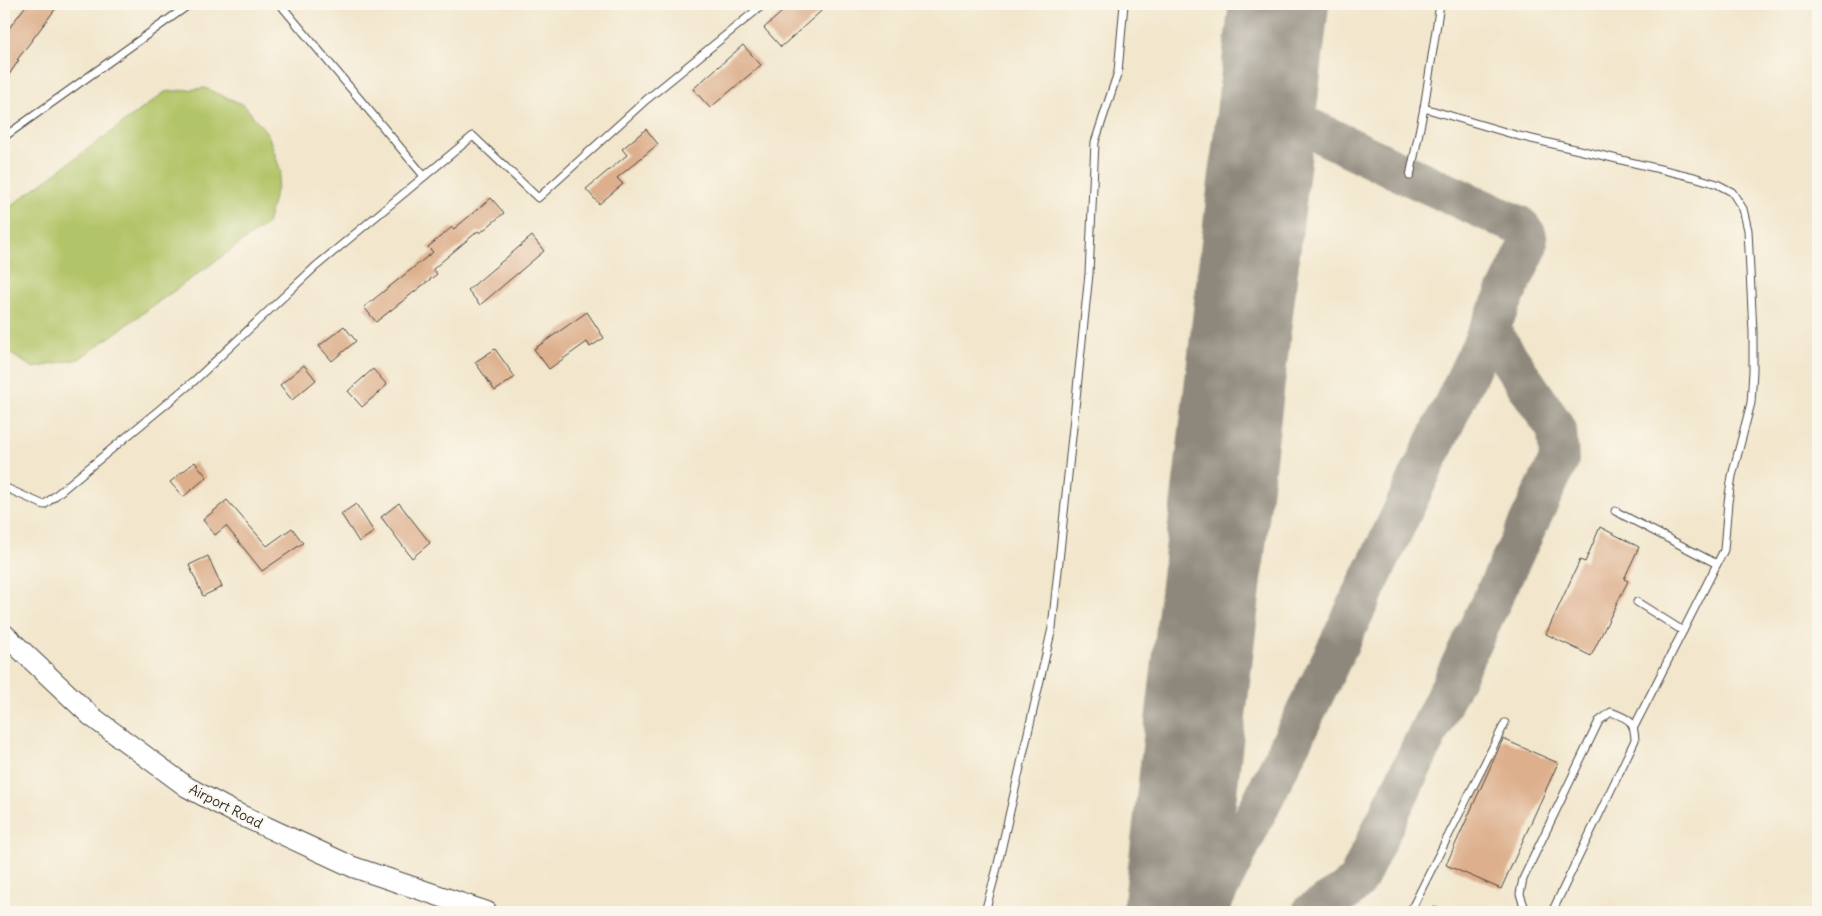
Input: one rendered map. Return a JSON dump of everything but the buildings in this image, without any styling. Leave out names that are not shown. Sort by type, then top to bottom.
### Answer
[{"type":"main road","name":"Airport Road","points":[[4,634],[91,716],[187,787],[232,811],[353,867],[487,912]]},
{"type":"lane","points":[[4,137],[190,4]]},
{"type":"lane","points":[[280,4],[424,176]]},
{"type":"lane","points":[[4,487],[44,505],[194,381],[315,267],[473,136],[538,198],[646,100],[764,4]]},
{"type":"lane","points":[[985,912],[997,868],[1052,628],[1089,274],[1095,142],[1118,72],[1124,4]]},
{"type":"lane","points":[[1410,176],[1424,108],[1440,4]]},
{"type":"lane","points":[[1424,108],[1519,136],[1717,184],[1732,192],[1743,209],[1748,230],[1753,332],[1751,403],[1732,476],[1724,550],[1634,727],[1635,740],[1552,912]]},
{"type":"lane","points":[[1615,511],[1717,564]]},
{"type":"lane","points":[[1637,602],[1683,631]]},
{"type":"lane","points":[[1526,912],[1520,894],[1523,879],[1600,721],[1611,712],[1628,719],[1634,727]]},
{"type":"lane","points":[[1410,912],[1505,723]]},
{"type":"lane","points":[[1432,912],[1437,912]]},
{"type":"green space","points":[[205,88],[244,105],[268,134],[281,172],[267,224],[79,359],[34,368],[4,350],[4,211],[165,92]]},
{"type":"taxiway","points":[[1207,912],[1369,582],[1528,245],[1525,233],[1518,225],[1267,108]]},
{"type":"taxiway","points":[[1312,912],[1345,892],[1357,881],[1559,460],[1557,430],[1489,329]]},
{"type":"runway","points":[[1173,912],[1279,4]]}]
